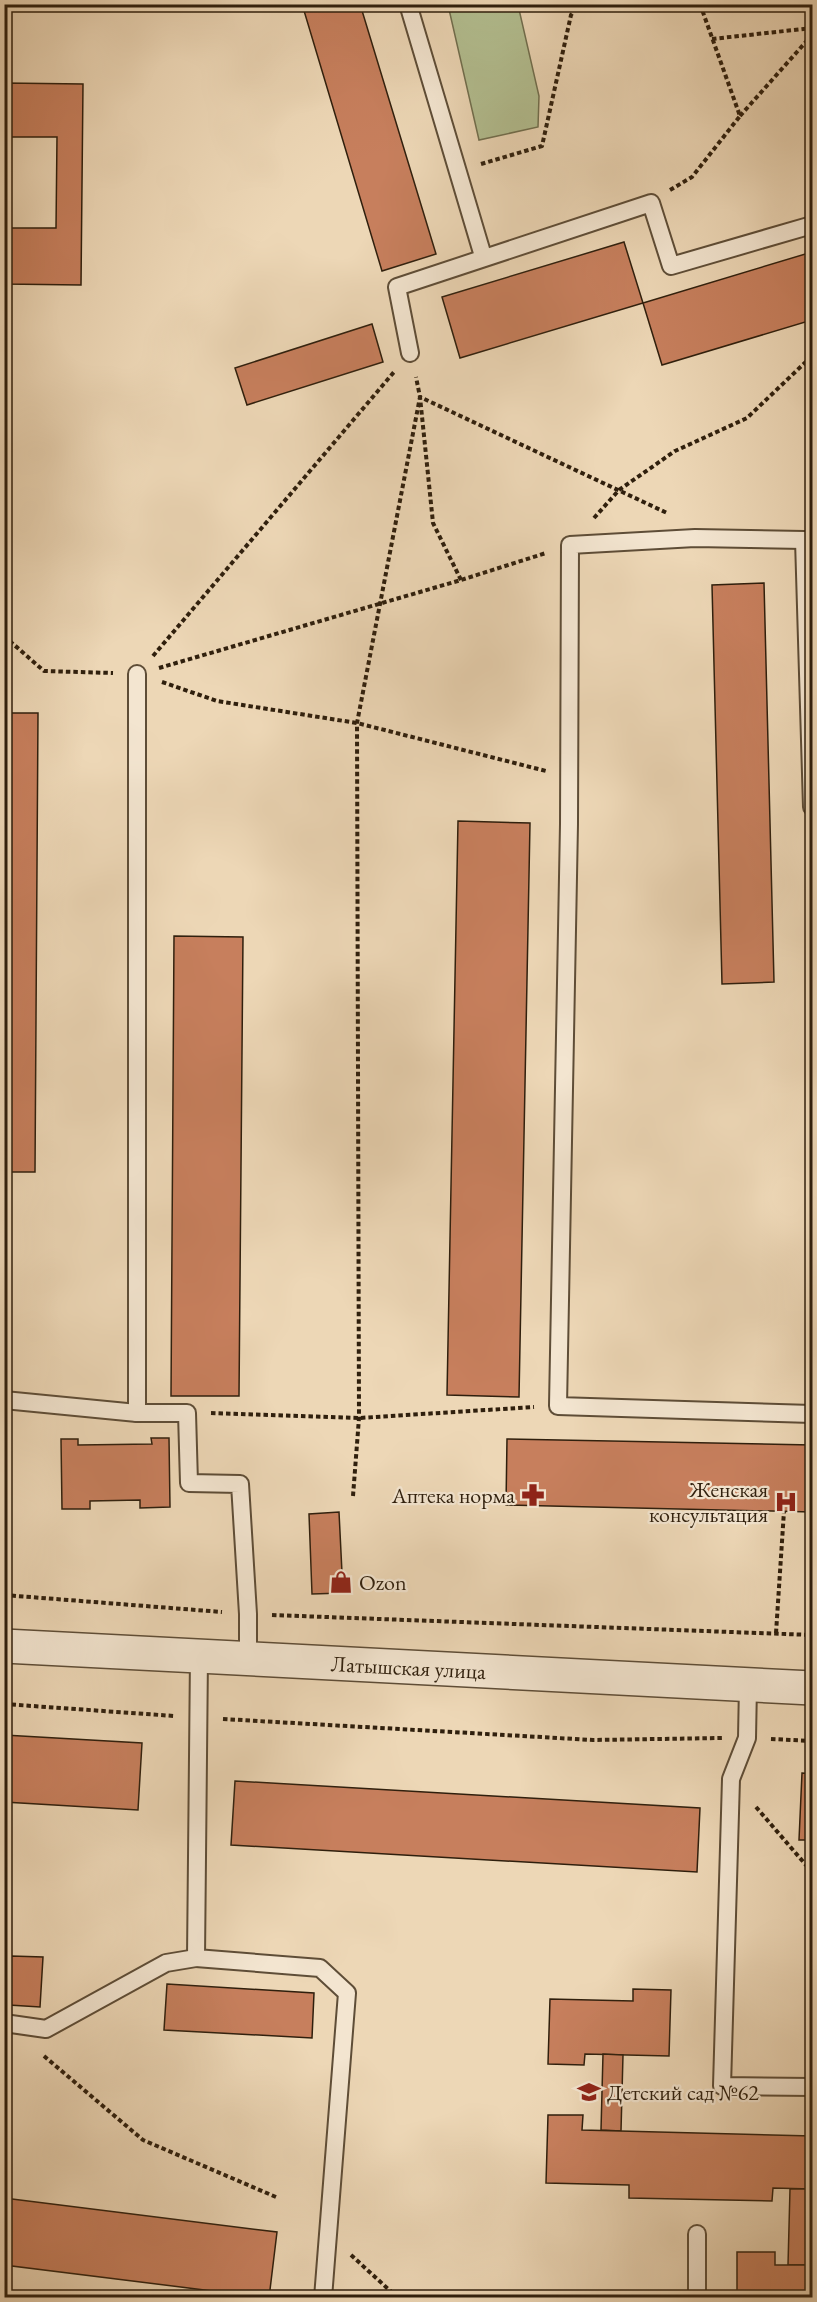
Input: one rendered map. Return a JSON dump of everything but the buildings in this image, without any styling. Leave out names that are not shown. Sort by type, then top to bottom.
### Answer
[{"type":"street","name":"Латышская улица","points":[[4,1646],[813,1688]]},
{"type":"lane","points":[[408,4],[483,256]]},
{"type":"lane","points":[[410,353],[398,287],[483,256],[651,203],[670,266],[813,225]]},
{"type":"lane","points":[[813,807],[808,543],[694,537],[570,545],[569,836],[558,1406],[813,1414]]},
{"type":"lane","points":[[137,674],[137,1413]]},
{"type":"lane","points":[[4,1400],[137,1413],[187,1413],[189,1483],[240,1484],[248,1614],[248,1659]]},
{"type":"lane","points":[[196,1958],[199,1656]]},
{"type":"lane","points":[[748,1685],[747,1738],[731,1779],[722,2086],[813,2087]]},
{"type":"lane","points":[[4,2023],[46,2029],[166,1963],[196,1958],[320,1968],[347,1993],[323,2298]]},
{"type":"lane","points":[[697,2234],[697,2298]]},
{"type":"path","points":[[458,172],[542,146],[571,15],[579,4]]},
{"type":"path","points":[[700,4],[740,116]]},
{"type":"path","points":[[712,39],[813,28]]},
{"type":"path","points":[[651,203],[692,177],[740,116],[813,35]]},
{"type":"path","points":[[410,353],[420,397],[433,523],[461,580]]},
{"type":"path","points":[[137,674],[410,353]]},
{"type":"path","points":[[137,674],[461,580],[570,545],[619,490],[675,451],[747,418],[813,356]]},
{"type":"path","points":[[420,397],[674,516],[694,537]]},
{"type":"path","points":[[353,1496],[359,1418],[357,723],[420,397]]},
{"type":"path","points":[[808,543],[813,472]]},
{"type":"path","points":[[4,636],[44,671],[137,674],[217,701],[357,723],[549,772]]},
{"type":"path","points":[[187,1413],[359,1418],[558,1406]]},
{"type":"path","points":[[776,1633],[784,1511]]},
{"type":"path","points":[[4,1595],[248,1614],[813,1635]]},
{"type":"path","points":[[4,1704],[593,1740],[747,1738],[813,1741]]},
{"type":"path","points":[[731,1779],[813,1872]]},
{"type":"path","points":[[44,2056],[143,2140],[276,2197]]},
{"type":"path","points":[[328,2234],[398,2298]]},
{"type":"green space","points":[[448,5],[518,5],[539,96],[538,127],[479,140]]},
{"type":"place","name":"Аптека норма","points":[[533,1495]]},
{"type":"place","name":"Женская консультация","points":[[786,1502]]},
{"type":"place","name":"Ozon","points":[[341,1582]]},
{"type":"place","name":"Детский сад №62","points":[[589,2092]]}]
